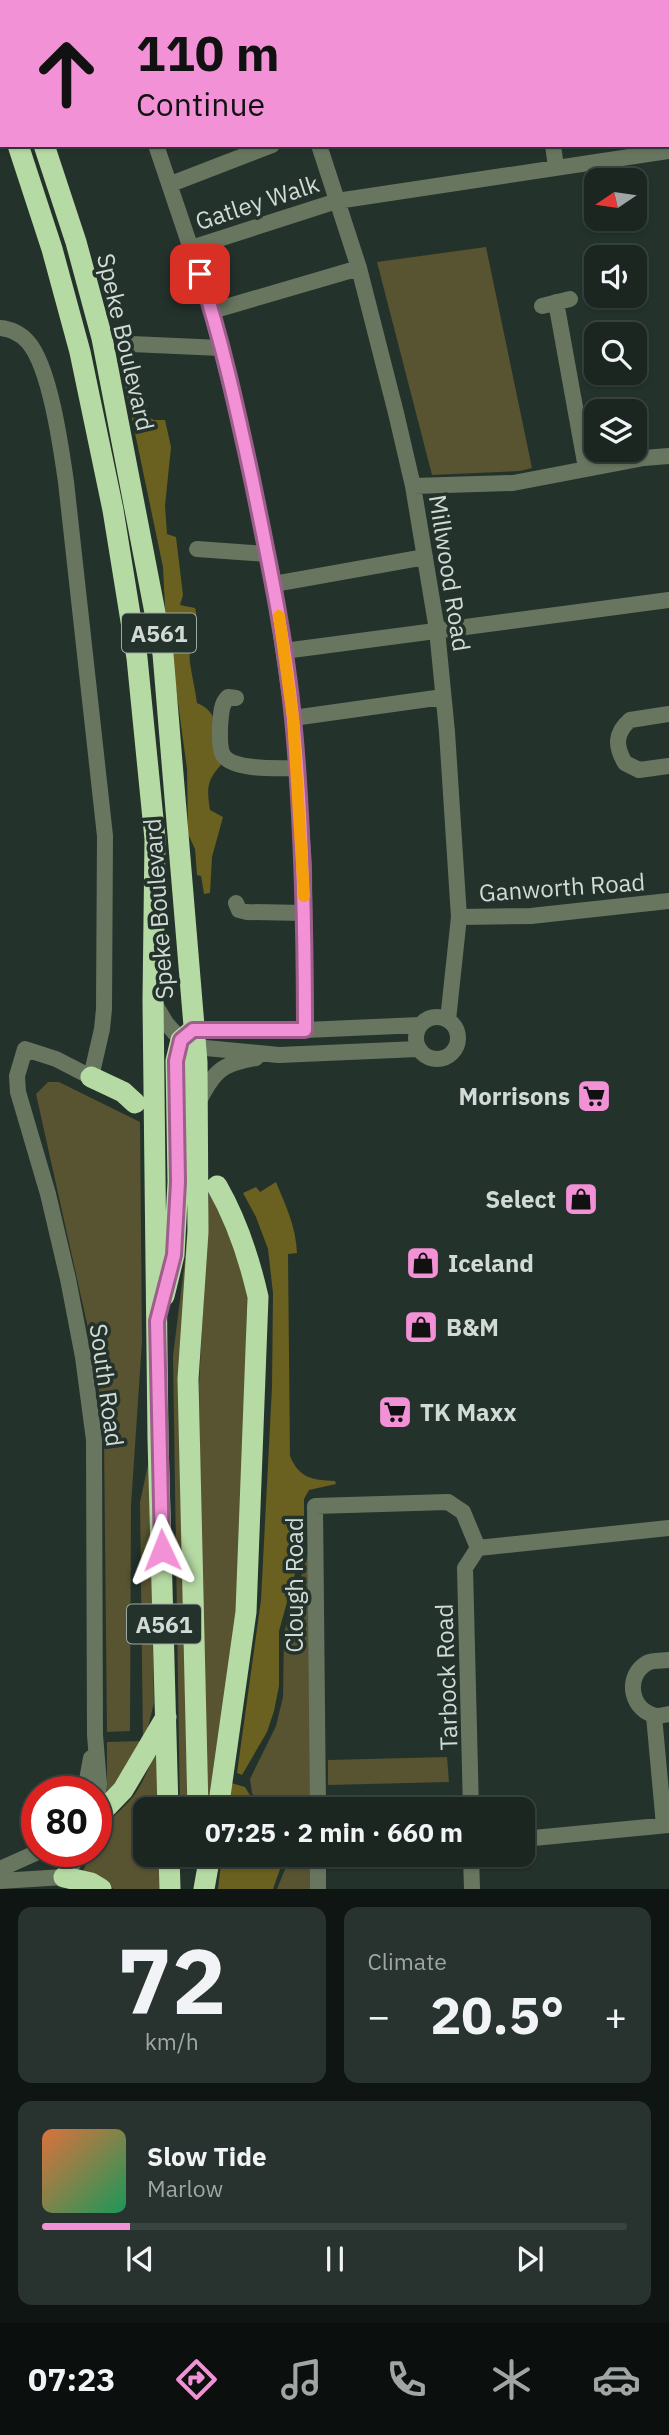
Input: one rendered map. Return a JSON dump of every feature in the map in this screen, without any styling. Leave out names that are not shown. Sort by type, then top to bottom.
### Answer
[{"type":"highway","name":"Speke Boulevard","points":[[18,147],[28,170],[52,249],[83,366],[113,509],[137,657],[155,839],[153,1000],[157,1321],[168,1797]]},
{"type":"highway","name":"Speke Boulevard","points":[[45,147],[76,242],[102,338],[163,654],[197,1105],[198,1232],[188,1380],[198,1797]]},
{"type":"highway","name":"A561","points":[[157,1321],[174,1255],[178,1182],[176,1061],[190,1039]]},
{"type":"highway","points":[[91,1077],[123,1092],[135,1103]]},
{"type":"highway","points":[[216,1186],[239,1228],[258,1297],[246,1612],[220,1797]]},
{"type":"highway","points":[[112,1802],[123,1790],[166,1717]]},
{"type":"highway","points":[[169,1867],[170,1889]]},
{"type":"highway","points":[[201,1867],[202,1889]]},
{"type":"highway","points":[[202,1889],[207,1867]]},
{"type":"highway","points":[[64,1877],[91,1883],[102,1889]]},
{"type":"street","points":[[157,147],[212,311],[274,584],[293,718],[304,864],[305,1030]]},
{"type":"street","points":[[171,184],[267,147]]},
{"type":"street","name":"Millwood Road","points":[[319,147],[359,268],[414,485],[437,630],[459,918],[448,1020]]},
{"type":"street","points":[[553,147],[556,167]]},
{"type":"street","name":"Gatley Walk","points":[[191,247],[337,201],[669,151]]},
{"type":"street","points":[[212,311],[359,268]]},
{"type":"street","points":[[556,302],[586,468]]},
{"type":"street","points":[[0,328],[10,329],[24,337],[35,351],[55,420],[66,482],[105,836],[105,997],[102,1029],[91,1077]]},
{"type":"street","points":[[131,344],[221,348]]},
{"type":"street","points":[[414,485],[513,483],[586,468],[669,456]]},
{"type":"street","points":[[197,549],[268,554]]},
{"type":"street","points":[[274,584],[425,557]]},
{"type":"street","points":[[284,651],[669,600]]},
{"type":"street","points":[[236,698],[228,697],[224,701],[220,734],[223,755],[229,760],[261,768],[297,768]]},
{"type":"street","points":[[293,718],[443,697]]},
{"type":"street","points":[[669,714],[630,720],[618,734],[617,744],[625,763],[639,770],[669,766]]},
{"type":"street","name":"Ganworth Road","points":[[459,918],[531,916],[669,901]]},
{"type":"street","points":[[236,903],[239,910],[247,912],[304,913]]},
{"type":"street","points":[[153,1000],[166,1023],[190,1039],[279,1055]]},
{"type":"street","points":[[190,1039],[420,1025],[433,1017],[448,1020],[454,1025],[458,1037],[455,1051],[436,1060],[418,1049],[279,1055],[232,1062],[218,1071],[197,1105]]},
{"type":"street","points":[[418,1049],[416,1034],[420,1025]]},
{"type":"street","name":"South Road","points":[[91,1077],[57,1059],[25,1049],[17,1076],[18,1092],[48,1194],[68,1279],[83,1357],[94,1440],[95,1735],[98,1776]]},
{"type":"street","name":"Clough Road","points":[[318,1797],[315,1506],[448,1502],[463,1512],[478,1548]]},
{"type":"street","points":[[478,1548],[669,1528]]},
{"type":"street","name":"Tarbock Road","points":[[471,1797],[466,1568],[478,1548]]},
{"type":"street","points":[[535,1838],[667,1825],[662,1715],[643,1710],[635,1700],[634,1678],[649,1662],[669,1660]]},
{"type":"street","name":"South Road","points":[[88,1776],[95,1735]]},
{"type":"street","points":[[0,1869],[21,1860]]},
{"type":"street","points":[[0,1881],[64,1877],[71,1867]]},
{"type":"street","points":[[318,1867],[318,1889]]},
{"type":"street","points":[[471,1867],[471,1889]]},
{"type":"shaded area","points":[[486,247],[532,468],[520,471],[432,475],[377,262]]},
{"type":"shaded area","points":[[117,347],[126,351],[137,380],[140,399],[147,403],[146,416],[154,420],[165,420],[171,447],[165,506],[167,534],[176,537],[183,595],[180,605],[195,608],[190,663],[197,703],[206,708],[215,722],[216,747],[221,765],[210,781],[208,796],[210,810],[223,817],[212,857],[210,893],[204,894],[201,876],[197,875],[195,849],[188,834],[187,769],[165,607],[163,567]]},
{"type":"shaded area","points":[[48,1082],[59,1082],[140,1122],[142,1342],[131,1505],[130,1731],[107,1732],[104,1438],[96,1364],[36,1094]]},
{"type":"shaded area","points":[[276,1182],[293,1225],[297,1253],[288,1254],[290,1456],[302,1473],[320,1480],[335,1481],[336,1484],[309,1490],[304,1499],[304,1541],[279,1631],[279,1686],[274,1711],[267,1732],[242,1775],[237,1773],[261,1600],[272,1387],[273,1293],[268,1249],[243,1193],[256,1187],[260,1192]]},
{"type":"shaded area","points":[[209,1191],[239,1248],[247,1298],[243,1539],[238,1606],[211,1797],[204,1797],[199,1385]]},
{"type":"shaded area","points":[[190,1197],[188,1797],[180,1797],[173,1356]]},
{"type":"shaded area","points":[[149,1460],[154,1703],[142,1752],[112,1798],[112,1776],[107,1776],[107,1742],[143,1741],[140,1502]]},
{"type":"shaded area","points":[[309,1550],[314,1797],[255,1797],[252,1793],[250,1779],[276,1726],[283,1697],[284,1633]]},
{"type":"shaded area","points":[[161,1734],[162,1797],[133,1797],[133,1867],[162,1867],[163,1889],[114,1889],[81,1874],[85,1867],[112,1867],[112,1818],[135,1794],[150,1765]]},
{"type":"shaded area","points":[[447,1757],[449,1782],[328,1785],[328,1760]]},
{"type":"shaded area","points":[[231,1783],[245,1787],[251,1797],[229,1797]]},
{"type":"shaded area","points":[[221,1867],[281,1867],[273,1889],[218,1889]]},
{"type":"shaded area","points":[[286,1867],[315,1867],[315,1889],[277,1889]]},
{"type":"slow traffic","points":[[279,616],[293,718],[304,896]]},
{"type":"place","name":"Morrisons","points":[[594,1096]]},
{"type":"place","name":"Select","points":[[581,1199]]},
{"type":"place","name":"Iceland","points":[[423,1263]]},
{"type":"place","name":"B&M","points":[[421,1327]]},
{"type":"place","name":"TK Maxx","points":[[395,1412]]},
{"type":"route","points":[[162,1550],[157,1321],[174,1255],[178,1182],[176,1061],[181,1040],[193,1030],[305,1030],[304,864],[293,718],[284,651],[274,584],[246,450],[212,311],[200,274]]}]
